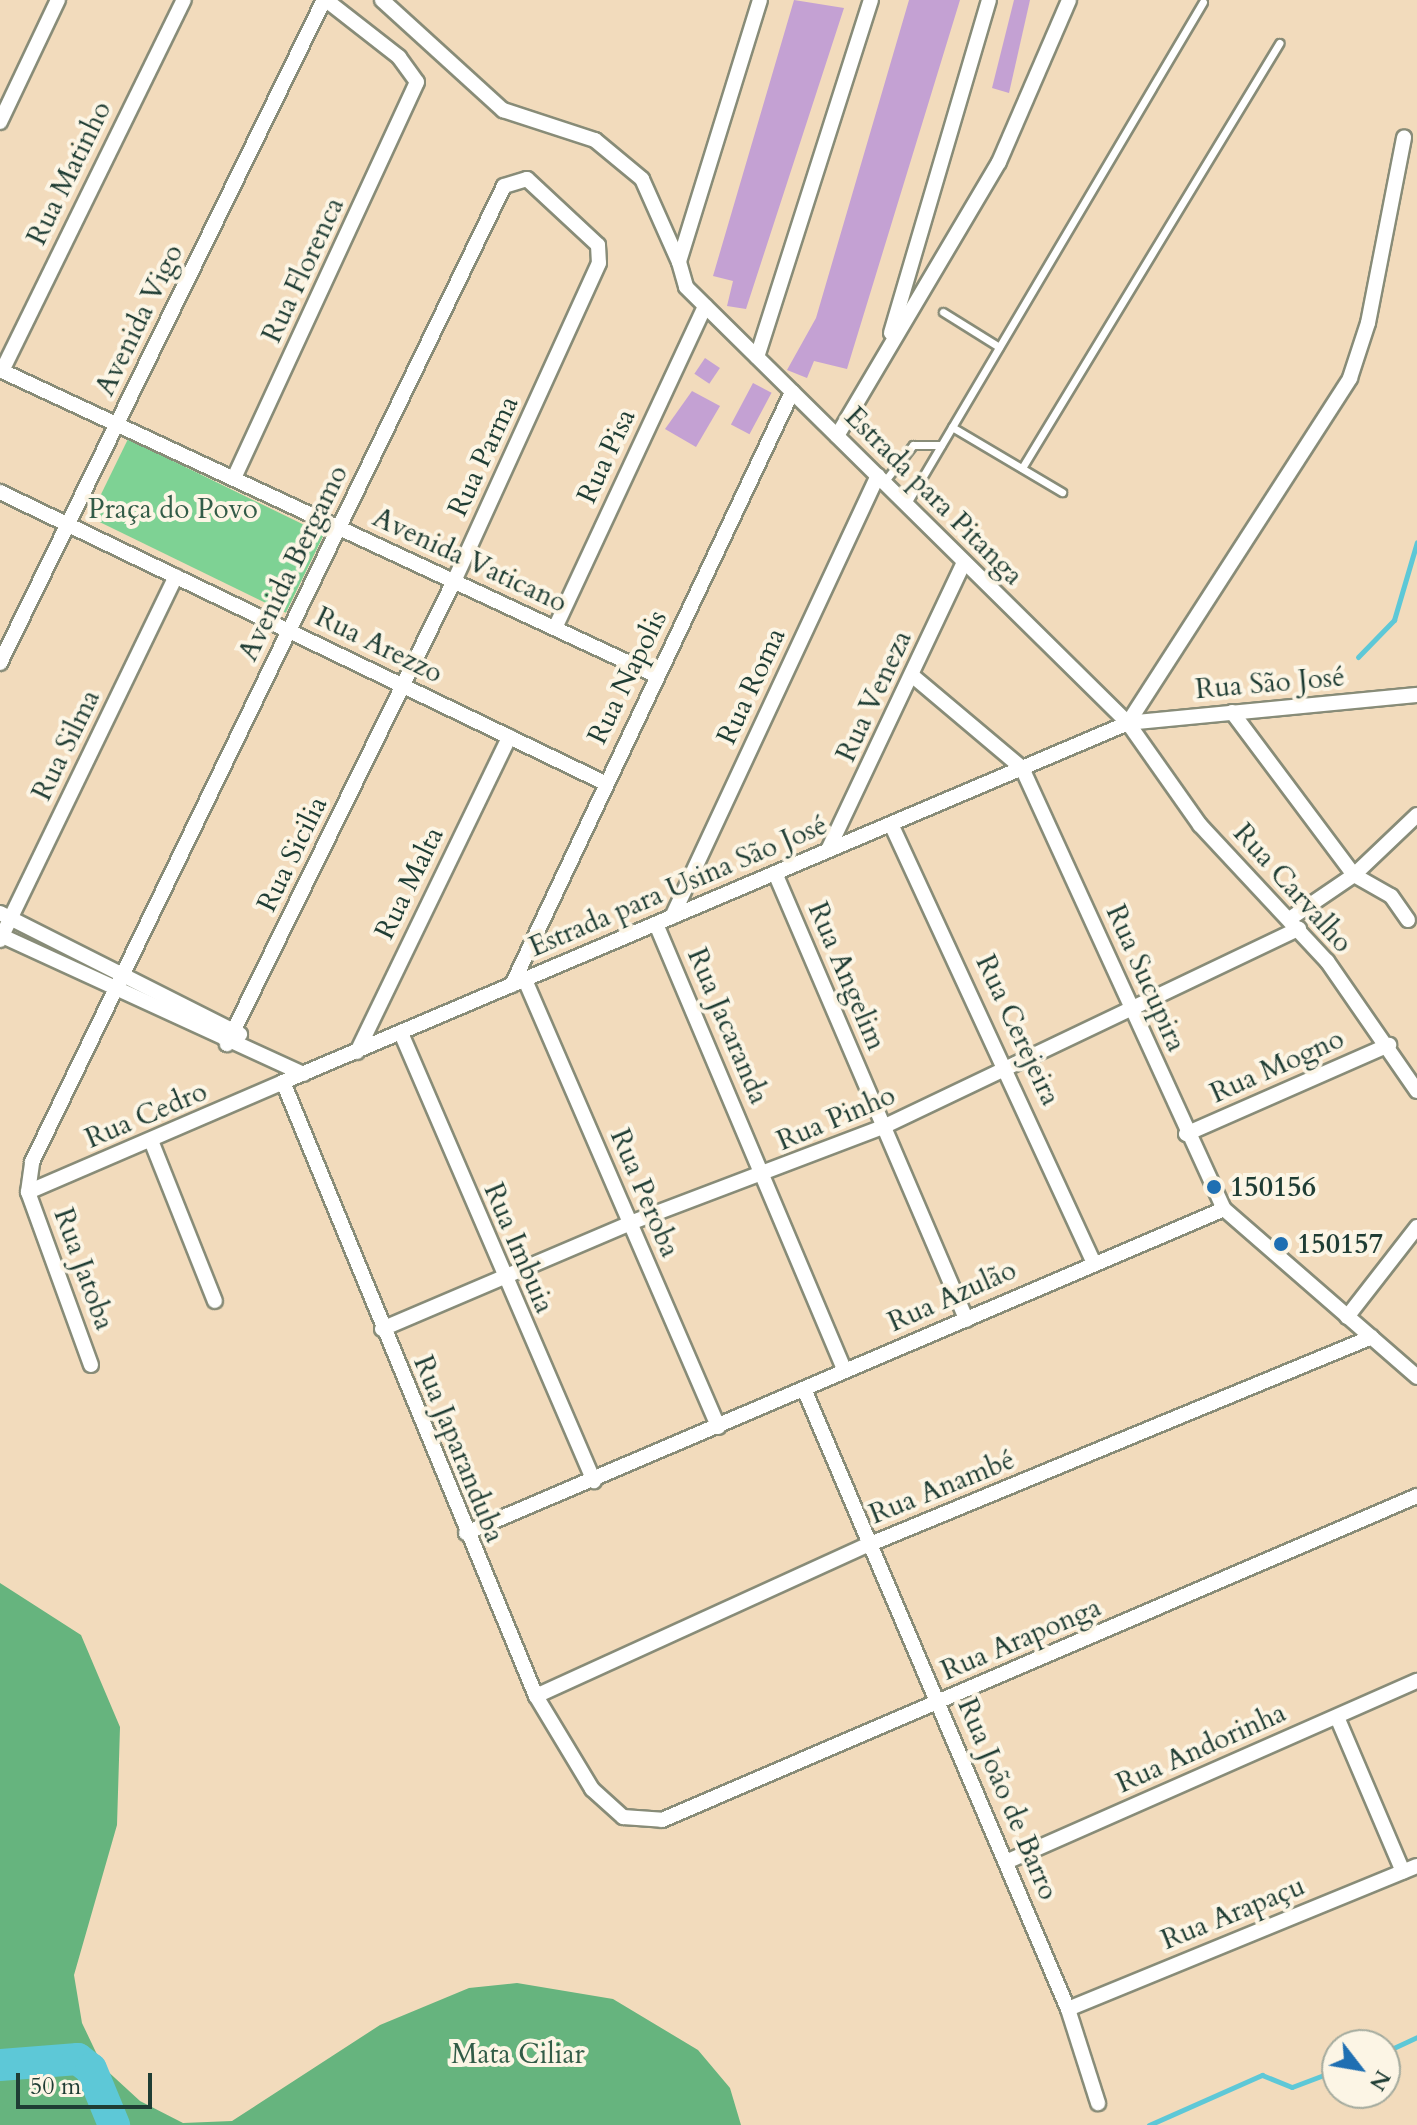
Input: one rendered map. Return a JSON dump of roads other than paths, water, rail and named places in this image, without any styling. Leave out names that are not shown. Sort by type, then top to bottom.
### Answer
[{"type":"street","points":[[0,122],[58,0]]},
{"type":"street","name":"Rua Matinho","points":[[1,370],[184,0]]},
{"type":"street","name":"Avenida Vigo","points":[[0,663],[325,0],[399,57],[417,82]]},
{"type":"street","name":"Estrada para Pitanga","points":[[382,0],[503,110],[595,140],[642,179],[679,262],[686,287],[1128,723]]},
{"type":"street","points":[[679,262],[760,0]]},
{"type":"street","points":[[757,357],[871,0]]},
{"type":"street","points":[[884,356],[989,0]]},
{"type":"street","points":[[837,436],[999,162],[1069,0]]},
{"type":"street","name":"Rua Florenca","points":[[234,478],[417,82]]},
{"type":"street","points":[[1128,723],[1350,378],[1368,323],[1404,137]]},
{"type":"street","name":"Rua Parma","points":[[404,686],[596,272],[598,245],[527,179],[511,179]]},
{"type":"street","name":"Avenida Bergamo","points":[[28,1192],[32,1162],[113,987],[511,179]]},
{"type":"street","name":"Rua Pisa","points":[[555,628],[705,306]]},
{"type":"street","name":"Avenida Vaticano","points":[[1,370],[657,676]]},
{"type":"street","name":"Rua Napolis","points":[[518,983],[605,783],[792,392]]},
{"type":"street","name":"Rua Roma","points":[[672,917],[881,479]]},
{"type":"street","name":"Rua Arezzo","points":[[0,492],[605,783]]},
{"type":"street","name":"Rua Veneza","points":[[828,850],[914,677],[964,562]]},
{"type":"street","name":"Rua Silma","points":[[1,937],[5,916],[176,576]]},
{"type":"street","points":[[914,677],[1022,768]]},
{"type":"street","name":"Rua Sicilia","points":[[227,1044],[404,686]]},
{"type":"street","name":"Rua São José","points":[[1128,723],[1417,695]]},
{"type":"street","points":[[1232,712],[1354,875],[1391,896],[1408,920]]},
{"type":"street","name":"Estrada para Usina São José","points":[[304,1074],[1128,723]]},
{"type":"street","name":"Rua Carvalho","points":[[1128,723],[1200,825],[1295,924],[1389,1045],[1417,1091]]},
{"type":"street","name":"Rua Malta","points":[[357,1052],[509,737]]},
{"type":"street","name":"Rua Sucupira","points":[[1022,768],[1133,1009],[1186,1134],[1224,1209]]},
{"type":"street","name":"Rua Pinho","points":[[382,1329],[630,1223],[763,1176],[883,1127],[1010,1070],[1133,1009],[1295,924],[1354,875],[1417,815]]},
{"type":"street","name":"Rua Cerejeira","points":[[891,824],[1010,1070],[1093,1261]]},
{"type":"street","name":"Rua Angelim","points":[[775,873],[967,1320]]},
{"type":"street","points":[[5,916],[235,1027],[250,1046]]},
{"type":"street","name":"Rua Jacaranda","points":[[656,924],[845,1371]]},
{"type":"street","points":[[1,937],[113,987],[227,1044],[250,1046],[304,1074]]},
{"type":"street","name":"Rua Peroba","points":[[518,983],[630,1223],[718,1427]]},
{"type":"street","name":"Rua Imbuia","points":[[401,1033],[503,1278],[594,1481]]},
{"type":"street","name":"Rua Mogno","points":[[1186,1134],[1389,1045]]},
{"type":"street","points":[[283,1082],[304,1074]]},
{"type":"street","name":"Rua Cedro","points":[[28,1192],[152,1143],[283,1082]]},
{"type":"street","name":"Rua Japaranduba","points":[[283,1082],[466,1533],[536,1696],[592,1789],[623,1817],[644,1822]]},
{"type":"street","points":[[152,1143],[215,1301]]},
{"type":"street","name":"Rua Jatoba","points":[[28,1192],[91,1365]]},
{"type":"street","points":[[1224,1209],[1417,1377]]},
{"type":"street","name":"Rua Azulão","points":[[466,1533],[967,1320],[1093,1261],[1224,1209]]},
{"type":"street","points":[[1347,1317],[1417,1227]]},
{"type":"street","name":"Rua Anambé","points":[[536,1696],[868,1545],[1372,1337]]},
{"type":"street","name":"Rua João de Barro","points":[[804,1389],[1068,2009],[1098,2103]]},
{"type":"street","name":"Rua Araponga","points":[[644,1822],[939,1703],[1417,1496]]},
{"type":"street","name":"Rua Andorinha","points":[[1006,1862],[1417,1681]]},
{"type":"street","points":[[1337,1717],[1403,1872]]},
{"type":"street","name":"Rua Arapaçu","points":[[1068,2009],[1417,1866]]},
{"type":"lane","points":[[906,505],[1203,2]]},
{"type":"lane","points":[[1022,468],[1279,43]]},
{"type":"lane","points":[[943,312],[999,347]]},
{"type":"lane","points":[[952,427],[1062,492]]},
{"type":"lane","points":[[881,479],[913,445],[941,445]]},
{"type":"waterway","points":[[1358,657],[1394,620],[1417,542]]},
{"type":"waterway","points":[[1401,2044],[1417,2037]]},
{"type":"waterway","points":[[0,2065],[78,2059],[91,2069],[114,2125]]},
{"type":"waterway","points":[[1149,2125],[1262,2075],[1292,2087],[1321,2076]]},
{"type":"place","name":"150156","points":[[1214,1187]]},
{"type":"place","name":"150157","points":[[1281,1244]]},
{"type":"park label","name":"Praça do Povo","points":[[173,509]]},
{"type":"park label","name":"Mata Ciliar","points":[[518,2054]]}]
